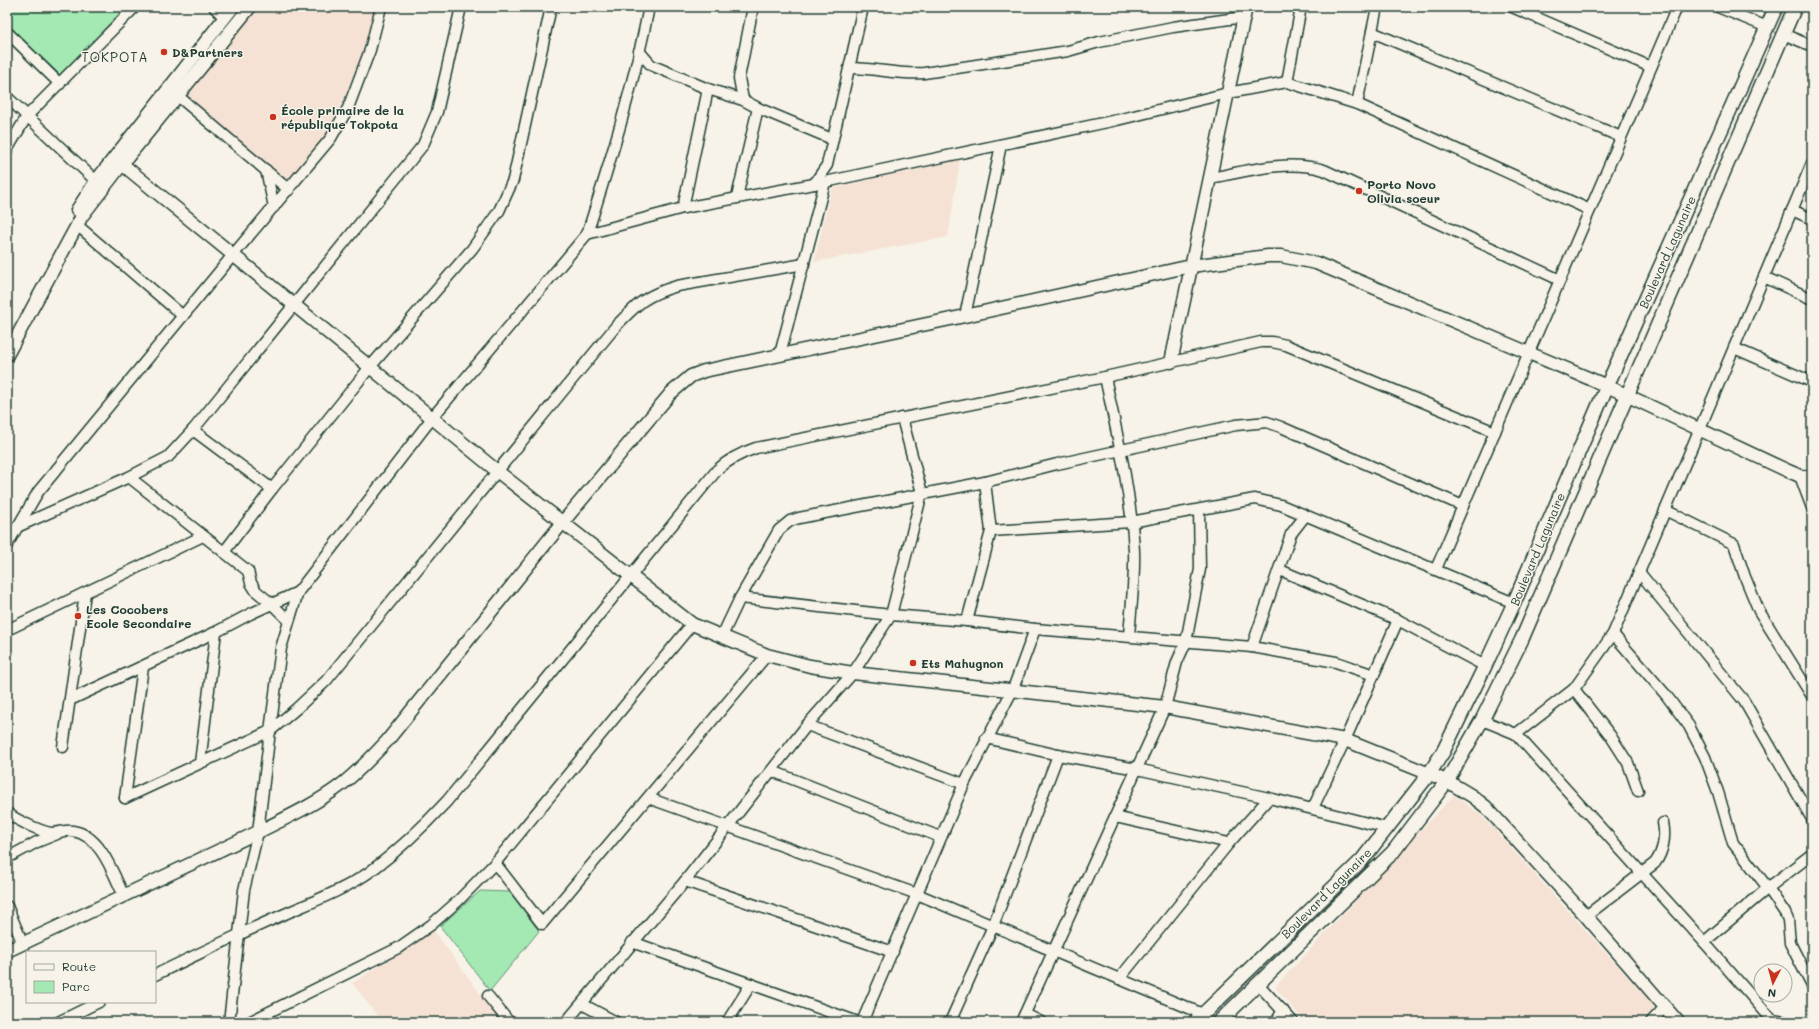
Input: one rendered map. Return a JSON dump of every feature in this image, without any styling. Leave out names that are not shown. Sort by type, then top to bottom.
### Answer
[{"type":"main road","name":"Boulevard Lagunaire","points":[[1199,1018],[1362,860],[1429,774],[1443,752],[1514,603],[1606,386],[1776,7]]},
{"type":"main road","name":"Boulevard Lagunaire","points":[[1219,1022],[1393,852],[1447,781],[1482,720],[1522,638],[1625,395],[1795,7]]},
{"type":"street","points":[[214,7],[225,18]]},
{"type":"street","points":[[7,339],[71,220],[96,181],[233,7]]},
{"type":"street","points":[[7,355],[77,224],[122,164],[250,7]]},
{"type":"street","points":[[7,545],[38,492],[331,138],[348,108],[370,50],[381,7]]},
{"type":"street","points":[[17,527],[128,477],[168,457],[193,430],[423,145],[437,112],[461,7]]},
{"type":"street","points":[[224,552],[272,489],[370,367],[472,249],[499,211],[513,180],[551,7]]},
{"type":"street","points":[[229,1022],[244,890],[258,832],[281,648],[288,620],[298,592],[432,418],[586,234],[613,153],[635,70],[649,7]]},
{"type":"street","points":[[743,100],[739,78],[753,7]]},
{"type":"street","points":[[780,354],[804,264],[820,183],[827,165],[863,7]]},
{"type":"street","points":[[1287,82],[1301,7]]},
{"type":"street","points":[[1357,104],[1377,7]]},
{"type":"street","points":[[1512,7],[1651,67]]},
{"type":"street","points":[[1436,569],[1677,7]]},
{"type":"street","points":[[1718,7],[1767,28]]},
{"type":"street","points":[[7,150],[27,116],[60,84],[132,8]]},
{"type":"street","points":[[850,68],[862,68],[905,74],[924,74],[1068,52],[1114,39],[1245,12],[1171,362]]},
{"type":"street","points":[[7,32],[60,84]]},
{"type":"street","points":[[1372,32],[1621,137]]},
{"type":"street","points":[[1783,34],[1812,46]]},
{"type":"street","points":[[639,51],[651,65],[708,89],[743,100],[758,108],[832,139]]},
{"type":"street","points":[[852,57],[862,68]]},
{"type":"street","points":[[635,70],[651,65]]},
{"type":"street","points":[[726,95],[739,78]]},
{"type":"street","points":[[586,234],[683,208],[836,180],[1117,120],[1228,93],[1287,82],[1357,104],[1590,210]]},
{"type":"street","points":[[683,208],[708,89]]},
{"type":"street","points":[[178,96],[289,190]]},
{"type":"street","points":[[7,97],[96,181]]},
{"type":"street","points":[[737,197],[758,108]]},
{"type":"street","points":[[965,316],[1001,145]]},
{"type":"street","points":[[1516,734],[1574,689],[1613,634],[1812,163]]},
{"type":"street","points":[[122,164],[432,418],[692,624],[767,655],[810,666],[853,673],[1013,689],[1165,707],[1346,740],[1447,781],[1472,796],[1486,807],[1586,916],[1678,1022]]},
{"type":"street","points":[[827,165],[836,180]]},
{"type":"street","points":[[1210,178],[1283,166],[1301,165],[1324,170],[1560,280]]},
{"type":"street","points":[[266,170],[274,207]]},
{"type":"street","points":[[1792,210],[1812,219]]},
{"type":"street","points":[[77,224],[183,316]]},
{"type":"street","points":[[7,951],[258,832],[298,811],[340,786],[387,741],[563,522],[671,393],[691,376],[704,371],[965,316],[1191,266],[1268,256],[1281,256],[1316,264],[1606,386],[1699,430],[1806,476],[1812,508]]},
{"type":"street","points":[[143,667],[125,798],[200,762],[270,731],[296,710],[326,681],[616,326],[641,301],[658,292],[677,286],[804,264]]},
{"type":"street","points":[[1764,277],[1812,299]]},
{"type":"street","points":[[156,975],[347,885],[375,868],[423,827],[447,801],[608,604],[632,577],[708,482],[728,460],[756,448],[1105,377],[1261,342],[1272,342],[1286,346],[1494,432]]},
{"type":"street","points":[[1734,348],[1812,382]]},
{"type":"street","points":[[1105,377],[1120,450],[1134,552],[1130,636]]},
{"type":"street","points":[[566,1022],[685,880],[807,725],[853,673],[891,615],[922,493],[902,418]]},
{"type":"street","points":[[722,636],[740,598],[779,530],[790,521],[922,493],[985,482],[1058,464],[1236,425],[1267,422],[1463,506]]},
{"type":"street","points":[[193,430],[272,489]]},
{"type":"street","points":[[128,477],[248,571],[252,587],[288,620]]},
{"type":"street","points":[[967,621],[991,531],[985,482]]},
{"type":"street","points":[[991,531],[1131,522],[1255,499],[1281,505],[1514,603]]},
{"type":"street","points":[[1041,1022],[1023,1018],[1165,707],[1177,662],[1186,642],[1200,569],[1199,510]]},
{"type":"street","points":[[1665,510],[1734,544],[1744,577],[1759,611],[1812,696]]},
{"type":"street","points":[[1252,647],[1280,570],[1291,534],[1305,516]]},
{"type":"street","points":[[7,630],[204,536]]},
{"type":"street","points":[[1280,570],[1398,620],[1485,666]]},
{"type":"street","points":[[1639,572],[1744,701],[1812,820]]},
{"type":"street","points":[[63,747],[85,592]]},
{"type":"street","points":[[70,700],[143,667],[298,592]]},
{"type":"street","points":[[740,598],[1035,629],[1252,647],[1336,662],[1374,675]]},
{"type":"street","points":[[1313,808],[1346,740],[1398,620]]},
{"type":"street","points":[[248,1022],[398,948],[431,925],[458,902],[495,863],[692,624]]},
{"type":"street","points":[[862,1022],[964,784],[986,738],[1013,689],[1035,629]]},
{"type":"street","points":[[200,762],[216,632]]},
{"type":"street","points":[[1613,634],[1666,695],[1689,726],[1705,757],[1716,785],[1733,843],[1768,888],[1788,920],[1790,943],[1812,986]]},
{"type":"street","points":[[495,863],[542,924],[767,655]]},
{"type":"street","points":[[1574,689],[1610,735],[1628,763],[1638,791]]},
{"type":"street","points":[[1482,720],[1516,734],[1704,942],[1773,1021],[1786,1022]]},
{"type":"street","points":[[807,725],[964,784]]},
{"type":"street","points":[[986,738],[1058,755],[1137,769],[1269,798],[1387,828]]},
{"type":"street","points":[[950,1022],[993,926],[1058,755]]},
{"type":"street","points":[[772,771],[940,837]]},
{"type":"street","points":[[648,798],[917,894],[1119,979],[1199,1018]]},
{"type":"street","points":[[1119,979],[1229,843],[1269,798]]},
{"type":"street","points":[[7,813],[38,829],[53,833],[73,831],[81,834],[102,853],[124,896]]},
{"type":"street","points":[[1115,817],[1229,843]]},
{"type":"street","points":[[1586,916],[1658,859],[1664,837],[1663,823]]},
{"type":"street","points":[[7,858],[37,842],[65,831]]},
{"type":"street","points":[[1704,942],[1768,888],[1812,854]]},
{"type":"street","points":[[685,880],[893,952]]},
{"type":"street","points":[[7,906],[23,944]]},
{"type":"street","points":[[632,942],[858,1022]]},
{"type":"street","points":[[727,1022],[751,984]]},
{"type":"street","points":[[1258,984],[1293,1022]]},
{"type":"street","points":[[488,996],[509,1022]]},
{"type":"street","points":[[58,1022],[97,1003]]},
{"type":"street","points":[[582,1004],[616,1022]]},
{"type":"street","points":[[1651,1022],[1665,1007]]},
{"type":"street","points":[[1276,1022],[1283,1010]]},
{"type":"shaded area","name":"École primaire de la république Tokpota","points":[[255,7],[376,7],[367,43],[326,141],[287,185],[182,93]]},
{"type":"shaded area","points":[[960,160],[948,237],[814,262],[832,188]]},
{"type":"shaded area","points":[[1454,795],[1482,816],[1655,1007],[1641,1022],[1305,1022],[1275,987]]},
{"type":"shaded area","points":[[434,931],[501,1022],[382,1022],[352,983]]},
{"type":"green space","points":[[7,7],[119,7],[123,10],[60,75],[7,24]]},
{"type":"green space","points":[[480,891],[510,892],[539,931],[490,991],[440,926]]},
{"type":"place","name":"D&Partners","points":[[164,52]]},
{"type":"place","name":"École primaire de la république Tokpota","points":[[273,117]]},
{"type":"place","name":"Porto Novo Olivia soeur","points":[[1359,191]]},
{"type":"place","name":"Les Cocobers Ecole Secondaire","points":[[78,616]]},
{"type":"place","name":"Ets Mahugnon","points":[[913,663]]},
{"type":"district","name":"TOKPOTA","points":[[115,56]]}]
